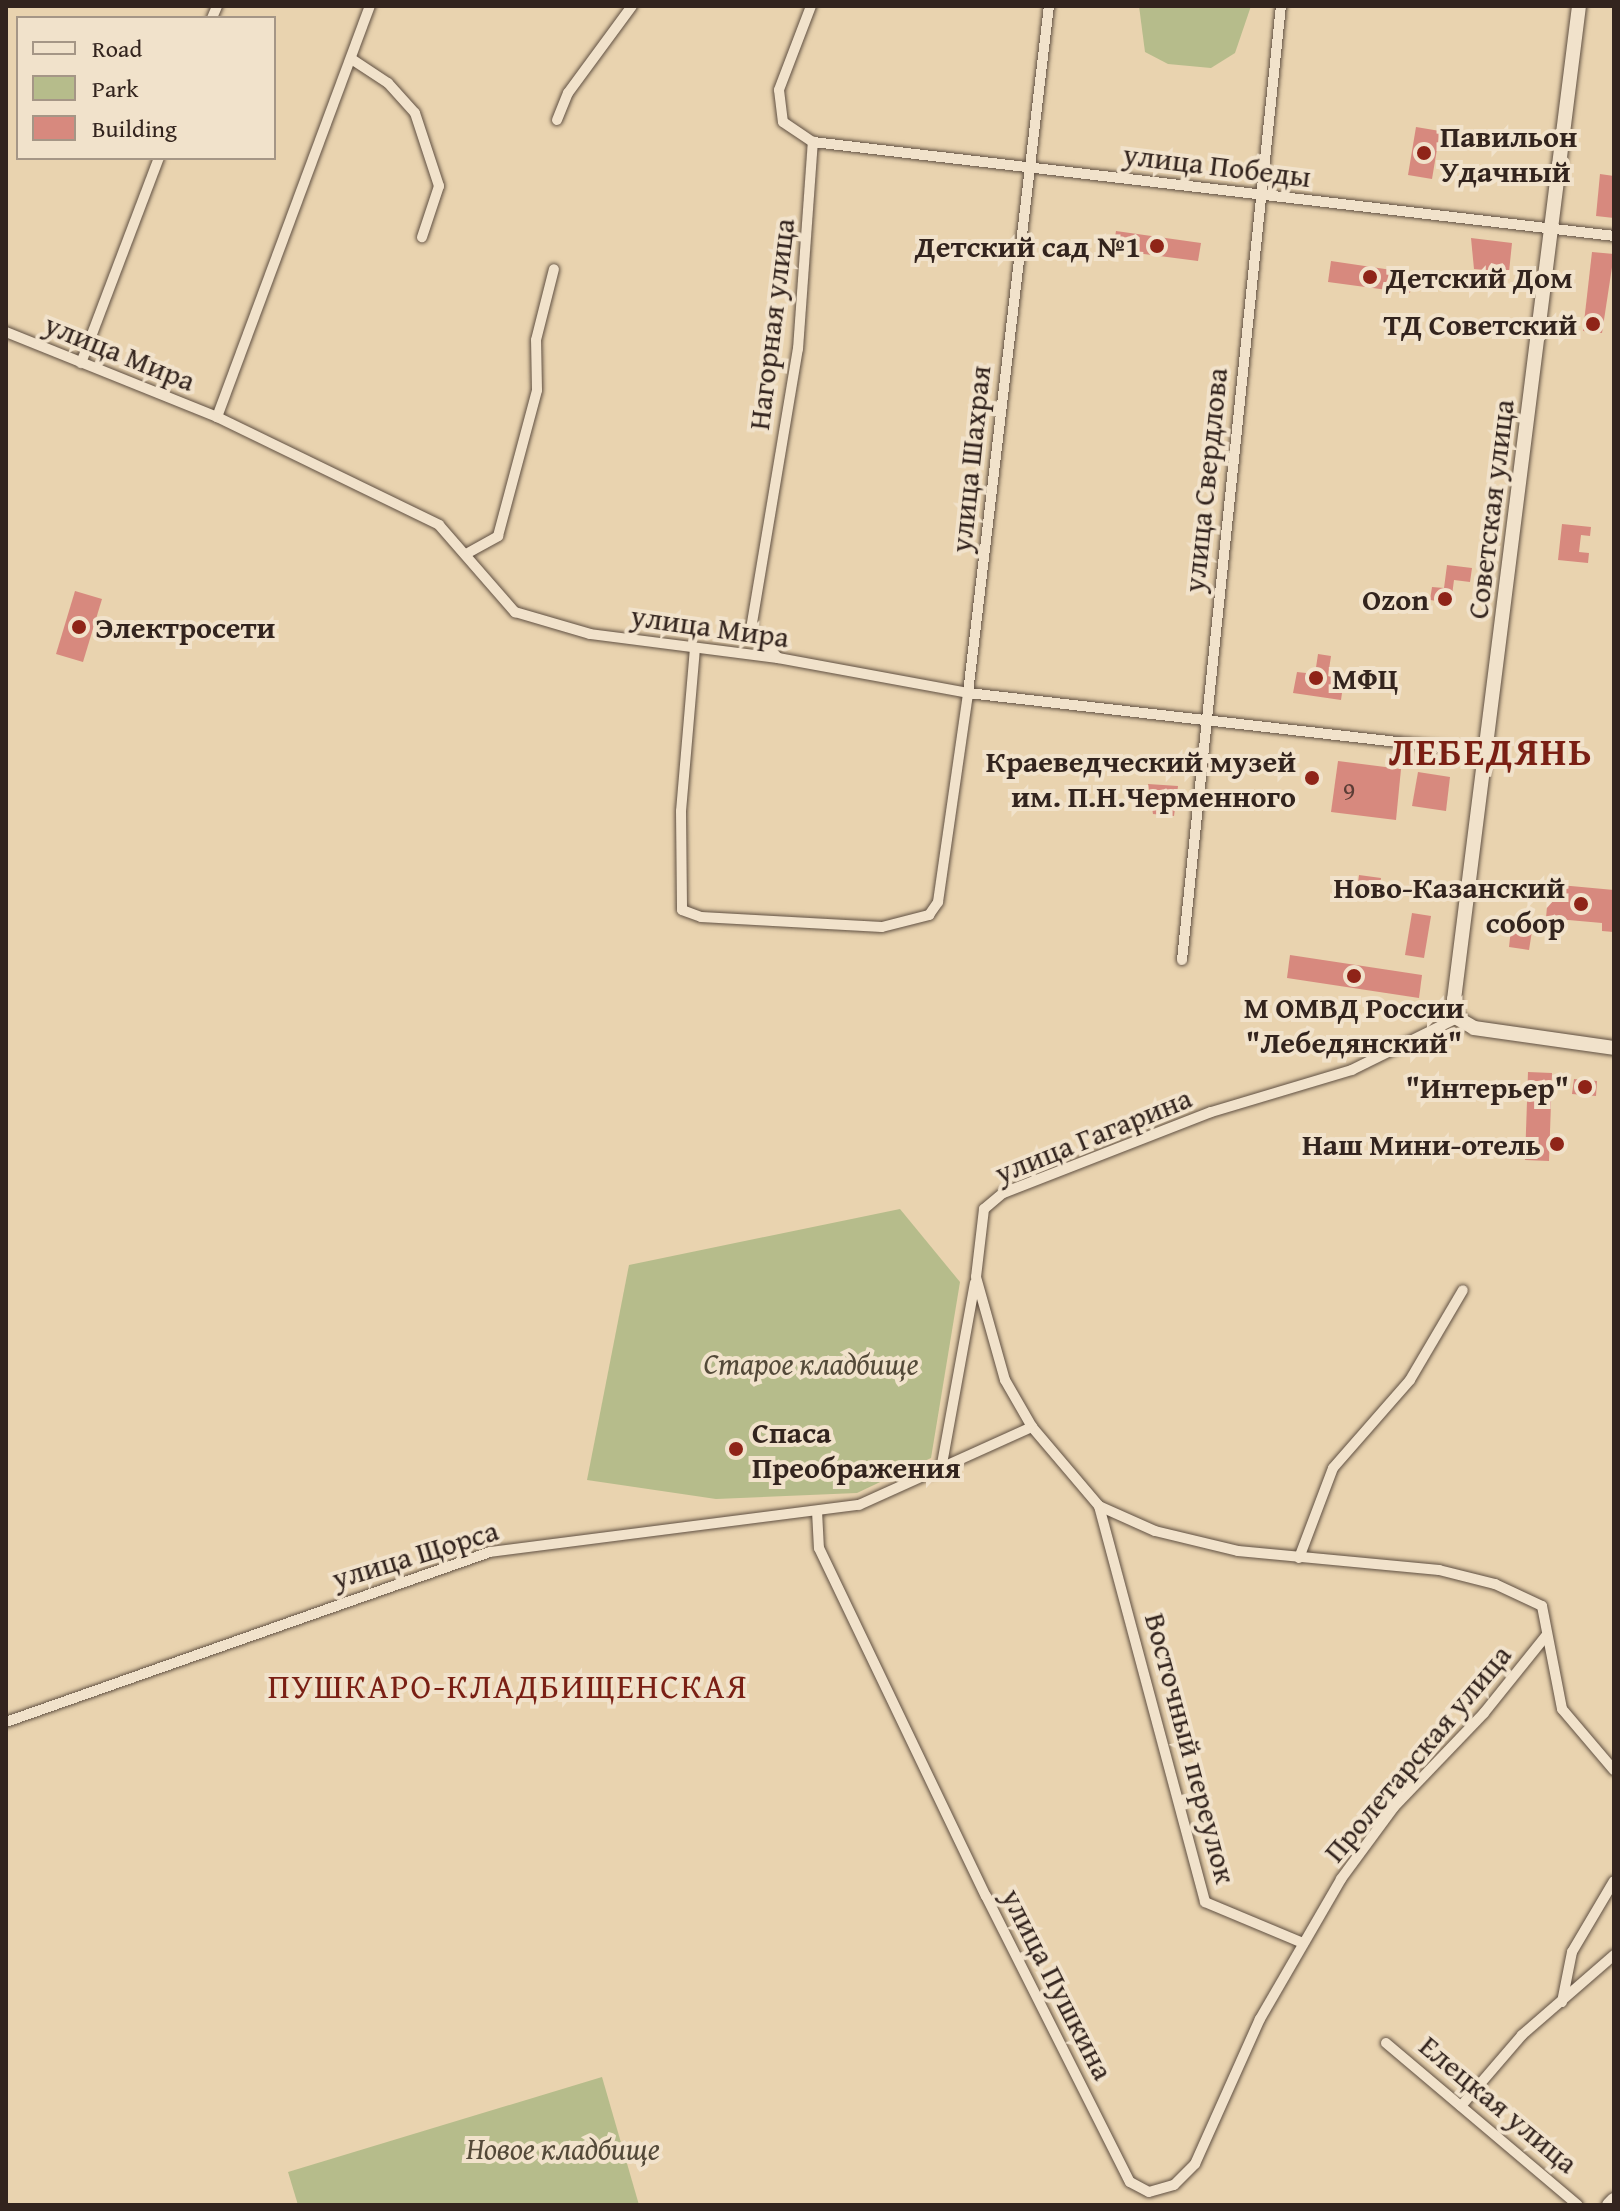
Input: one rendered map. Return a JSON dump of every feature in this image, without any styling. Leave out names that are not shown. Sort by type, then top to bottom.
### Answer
[{"type":"main road","name":"Советская улица","points":[[1457,1018],[1455,984],[1579,6]]},
{"type":"main road","points":[[1457,1018],[1490,1032],[1614,1048]]},
{"type":"main road","points":[[1609,2205],[1614,2200]]},
{"type":"street","points":[[217,417],[353,60],[370,6]]},
{"type":"street","points":[[557,120],[568,93],[632,6]]},
{"type":"street","points":[[811,6],[779,90],[783,122],[813,142]]},
{"type":"street","name":"улица Шахрая","points":[[695,648],[681,811],[682,910],[701,917],[882,927],[929,915],[938,902],[968,693],[1021,218],[1032,168],[1049,6]]},
{"type":"street","name":"улица Свердлова","points":[[1182,960],[1202,724],[1281,6]]},
{"type":"street","points":[[353,60],[388,83],[415,113],[439,186],[422,237]]},
{"type":"street","name":"улица Победы","points":[[813,142],[1614,236]]},
{"type":"street","name":"Нагорная улица","points":[[778,658],[751,629],[798,349],[813,142]]},
{"type":"street","points":[[81,363],[158,160]]},
{"type":"street","points":[[466,554],[498,536],[537,390],[536,340],[554,269]]},
{"type":"street","name":"улица Мира","points":[[6,332],[217,417],[439,525],[515,612],[590,634],[778,658],[968,693],[1202,724],[1485,752]]},
{"type":"street","name":"улица Гагарина","points":[[1457,1018],[1352,1070],[1211,1112],[1003,1193],[984,1209],[976,1277],[1005,1380],[1032,1427],[1099,1506],[1155,1531],[1299,1558],[1439,1570],[1495,1584],[1542,1606],[1562,1709],[1614,1770]]},
{"type":"street","points":[[942,1464],[976,1277]]},
{"type":"street","points":[[1299,1558],[1333,1468],[1410,1380],[1463,1290]]},
{"type":"street","name":"улица Щорса","points":[[6,1722],[490,1552],[859,1505],[942,1464],[1032,1427]]},
{"type":"street","name":"Восточный переулок","points":[[1099,1506],[1205,1902],[1303,1943]]},
{"type":"street","name":"улица Пушкина","points":[[817,1511],[819,1548],[1130,2182],[1149,2192],[1174,2185],[1195,2164],[1260,2019],[1303,1943]]},
{"type":"street","name":"Пролетарская улица","points":[[1303,1943],[1394,1807],[1484,1713],[1546,1636]]},
{"type":"street","points":[[1561,2006],[1572,1952],[1614,1881]]},
{"type":"street","points":[[1461,2106],[1522,2035],[1561,2006],[1614,1955]]},
{"type":"street","name":"Елецкая улица","points":[[1386,2043],[1578,2205]]},
{"type":"green space","points":[[1139,6],[1251,6],[1235,53],[1211,68],[1168,64],[1145,52]]},
{"type":"green space","name":"Старое кладбище","points":[[900,1209],[960,1282],[931,1458],[857,1493],[716,1499],[587,1480],[629,1265]]},
{"type":"green space","name":"Новое кладбище","points":[[602,2077],[639,2205],[298,2205],[288,2172]]},
{"type":"building","name":"Павильон Удачный","points":[[1416,127],[1440,131],[1432,179],[1408,175]]},
{"type":"building","points":[[1600,174],[1614,176],[1614,218],[1596,216]]},
{"type":"building","name":"Детский сад №1","points":[[1116,231],[1201,243],[1198,261],[1113,250]]},
{"type":"building","points":[[1471,238],[1512,243],[1509,272],[1474,269]]},
{"type":"building","points":[[1592,252],[1614,254],[1602,333],[1583,331]]},
{"type":"building","name":"Детский Дом","points":[[1331,261],[1412,273],[1410,293],[1328,282]]},
{"type":"building","points":[[1562,524],[1591,527],[1590,536],[1581,535],[1579,552],[1589,553],[1588,563],[1558,560]]},
{"type":"building","points":[[1447,565],[1472,568],[1470,582],[1454,580],[1451,603],[1430,600],[1432,587],[1444,588]]},
{"type":"building","name":"Электросети","points":[[75,591],[102,599],[83,662],[56,654]]},
{"type":"building","name":"МФЦ","points":[[1318,654],[1331,656],[1328,676],[1344,679],[1341,700],[1293,693],[1297,672],[1315,674]]},
{"type":"building","points":[[1338,761],[1401,769],[1396,820],[1331,812]]},
{"type":"building","points":[[1418,772],[1450,777],[1446,811],[1412,806]]},
{"type":"building","points":[[1148,784],[1178,786],[1174,816],[1153,814]]},
{"type":"building","points":[[1359,875],[1381,878],[1377,902],[1356,899]]},
{"type":"building","name":"Ново-Казанский собор","points":[[1549,884],[1614,890],[1614,932],[1602,931],[1602,923],[1546,918]]},
{"type":"building","points":[[1412,913],[1431,916],[1424,958],[1405,955]]},
{"type":"building","points":[[1511,929],[1532,931],[1529,950],[1509,947]]},
{"type":"building","name":"М ОМВД России \"Лебедянский\"","points":[[1290,955],[1422,975],[1419,998],[1287,978]]},
{"type":"building","points":[[1528,1072],[1552,1073],[1549,1161],[1525,1160]]},
{"type":"building","name":"\"Интерьер\"","points":[[1574,1079],[1597,1081],[1596,1096],[1572,1094]]},
{"type":"place","name":"Павильон Удачный","points":[[1424,153]]},
{"type":"place","name":"Детский сад №1","points":[[1157,246]]},
{"type":"place","name":"Детский Дом","points":[[1370,277]]},
{"type":"place","name":"ТД Советский","points":[[1593,324]]},
{"type":"place","name":"Ozon","points":[[1445,599]]},
{"type":"place","name":"Электросети","points":[[79,627]]},
{"type":"place","name":"МФЦ","points":[[1316,678]]},
{"type":"place","name":"Краеведческий музей им. П.Н.Черменного","points":[[1312,778]]},
{"type":"place","name":"Ново-Казанский собор","points":[[1581,904]]},
{"type":"place","name":"М ОМВД России \"Лебедянский\"","points":[[1354,976]]},
{"type":"place","name":"\"Интерьер\"","points":[[1585,1087]]},
{"type":"place","name":"Наш Мини-отель","points":[[1557,1144]]},
{"type":"place","name":"Спаса Преображения","points":[[736,1449]]},
{"type":"district","name":"ЛЕБЕДЯНЬ","points":[[1491,752]]},
{"type":"district","name":"ПУШКАРО-КЛАДБИЩЕНСКАЯ","points":[[508,1686]]}]
